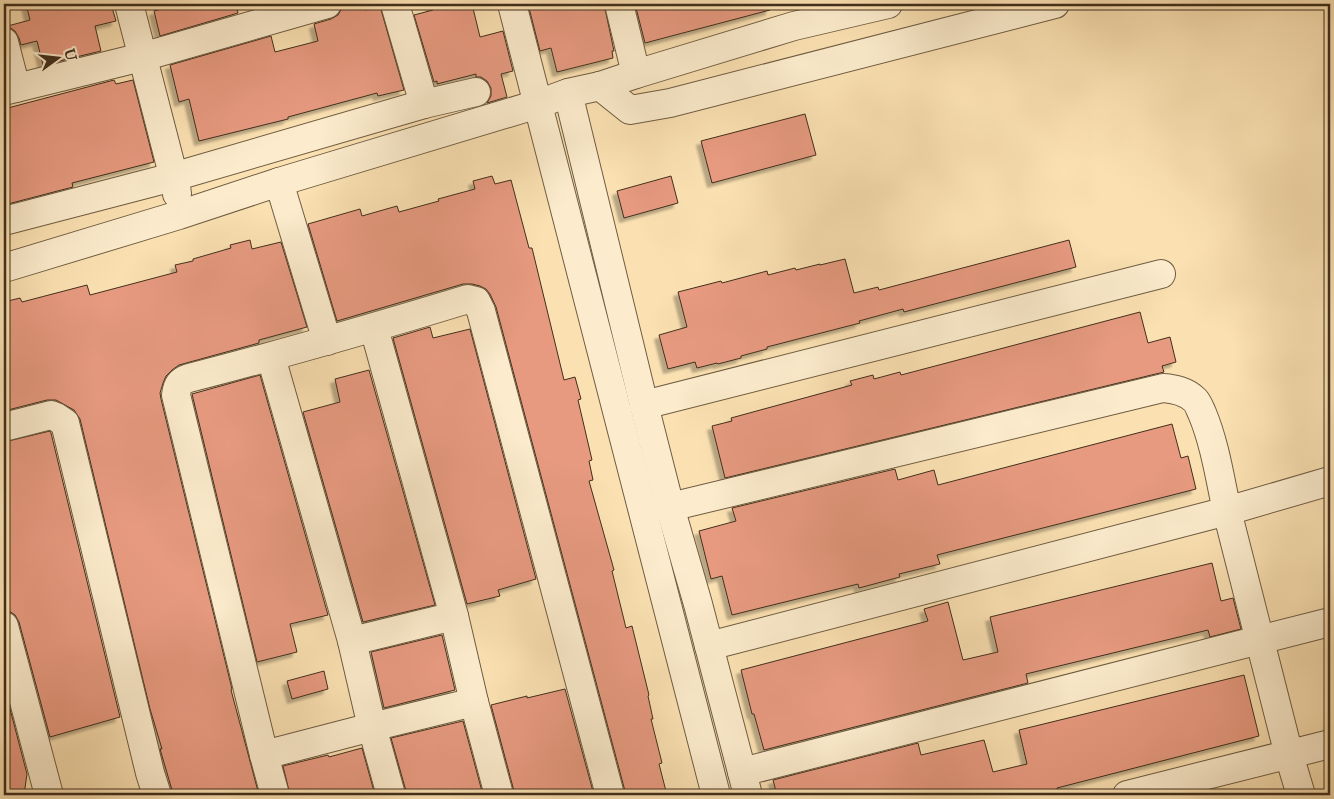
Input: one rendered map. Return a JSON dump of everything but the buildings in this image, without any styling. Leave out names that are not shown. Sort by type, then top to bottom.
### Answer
[{"type":"street","points":[[129,4],[176,186],[179,215]]},
{"type":"street","points":[[4,42],[10,90],[142,57],[263,13],[327,4]]},
{"type":"street","points":[[395,4],[424,104]]},
{"type":"street","points":[[512,4],[716,795]]},
{"type":"street","points":[[619,4],[636,74]]},
{"type":"street","points":[[4,268],[179,215],[279,182],[568,94],[600,86],[792,15],[888,4]]},
{"type":"street","points":[[600,86],[630,110],[679,100],[1055,4]]},
{"type":"street","points":[[4,221],[173,177],[424,104],[476,92]]},
{"type":"street","points":[[568,94],[670,507],[745,784],[1330,622]]},
{"type":"street","points":[[279,182],[327,341]]},
{"type":"street","points":[[644,405],[1161,274]]},
{"type":"street","points":[[275,795],[176,395],[179,383],[183,380],[374,328],[468,299],[476,302],[481,311],[610,795]]},
{"type":"street","points":[[374,328],[454,616],[474,702],[499,795]]},
{"type":"street","points":[[271,357],[352,640],[390,795]]},
{"type":"street","points":[[670,507],[1163,388],[1175,389],[1186,393],[1196,401],[1206,422],[1289,755],[1301,795]]},
{"type":"street","points":[[4,427],[51,415],[62,420],[65,424],[157,795]]},
{"type":"street","points":[[709,646],[1227,511],[1330,481]]},
{"type":"street","points":[[352,640],[454,616]]},
{"type":"street","points":[[4,626],[49,795]]},
{"type":"street","points":[[264,755],[474,702]]},
{"type":"street","points":[[1127,795],[1330,744]]}]
